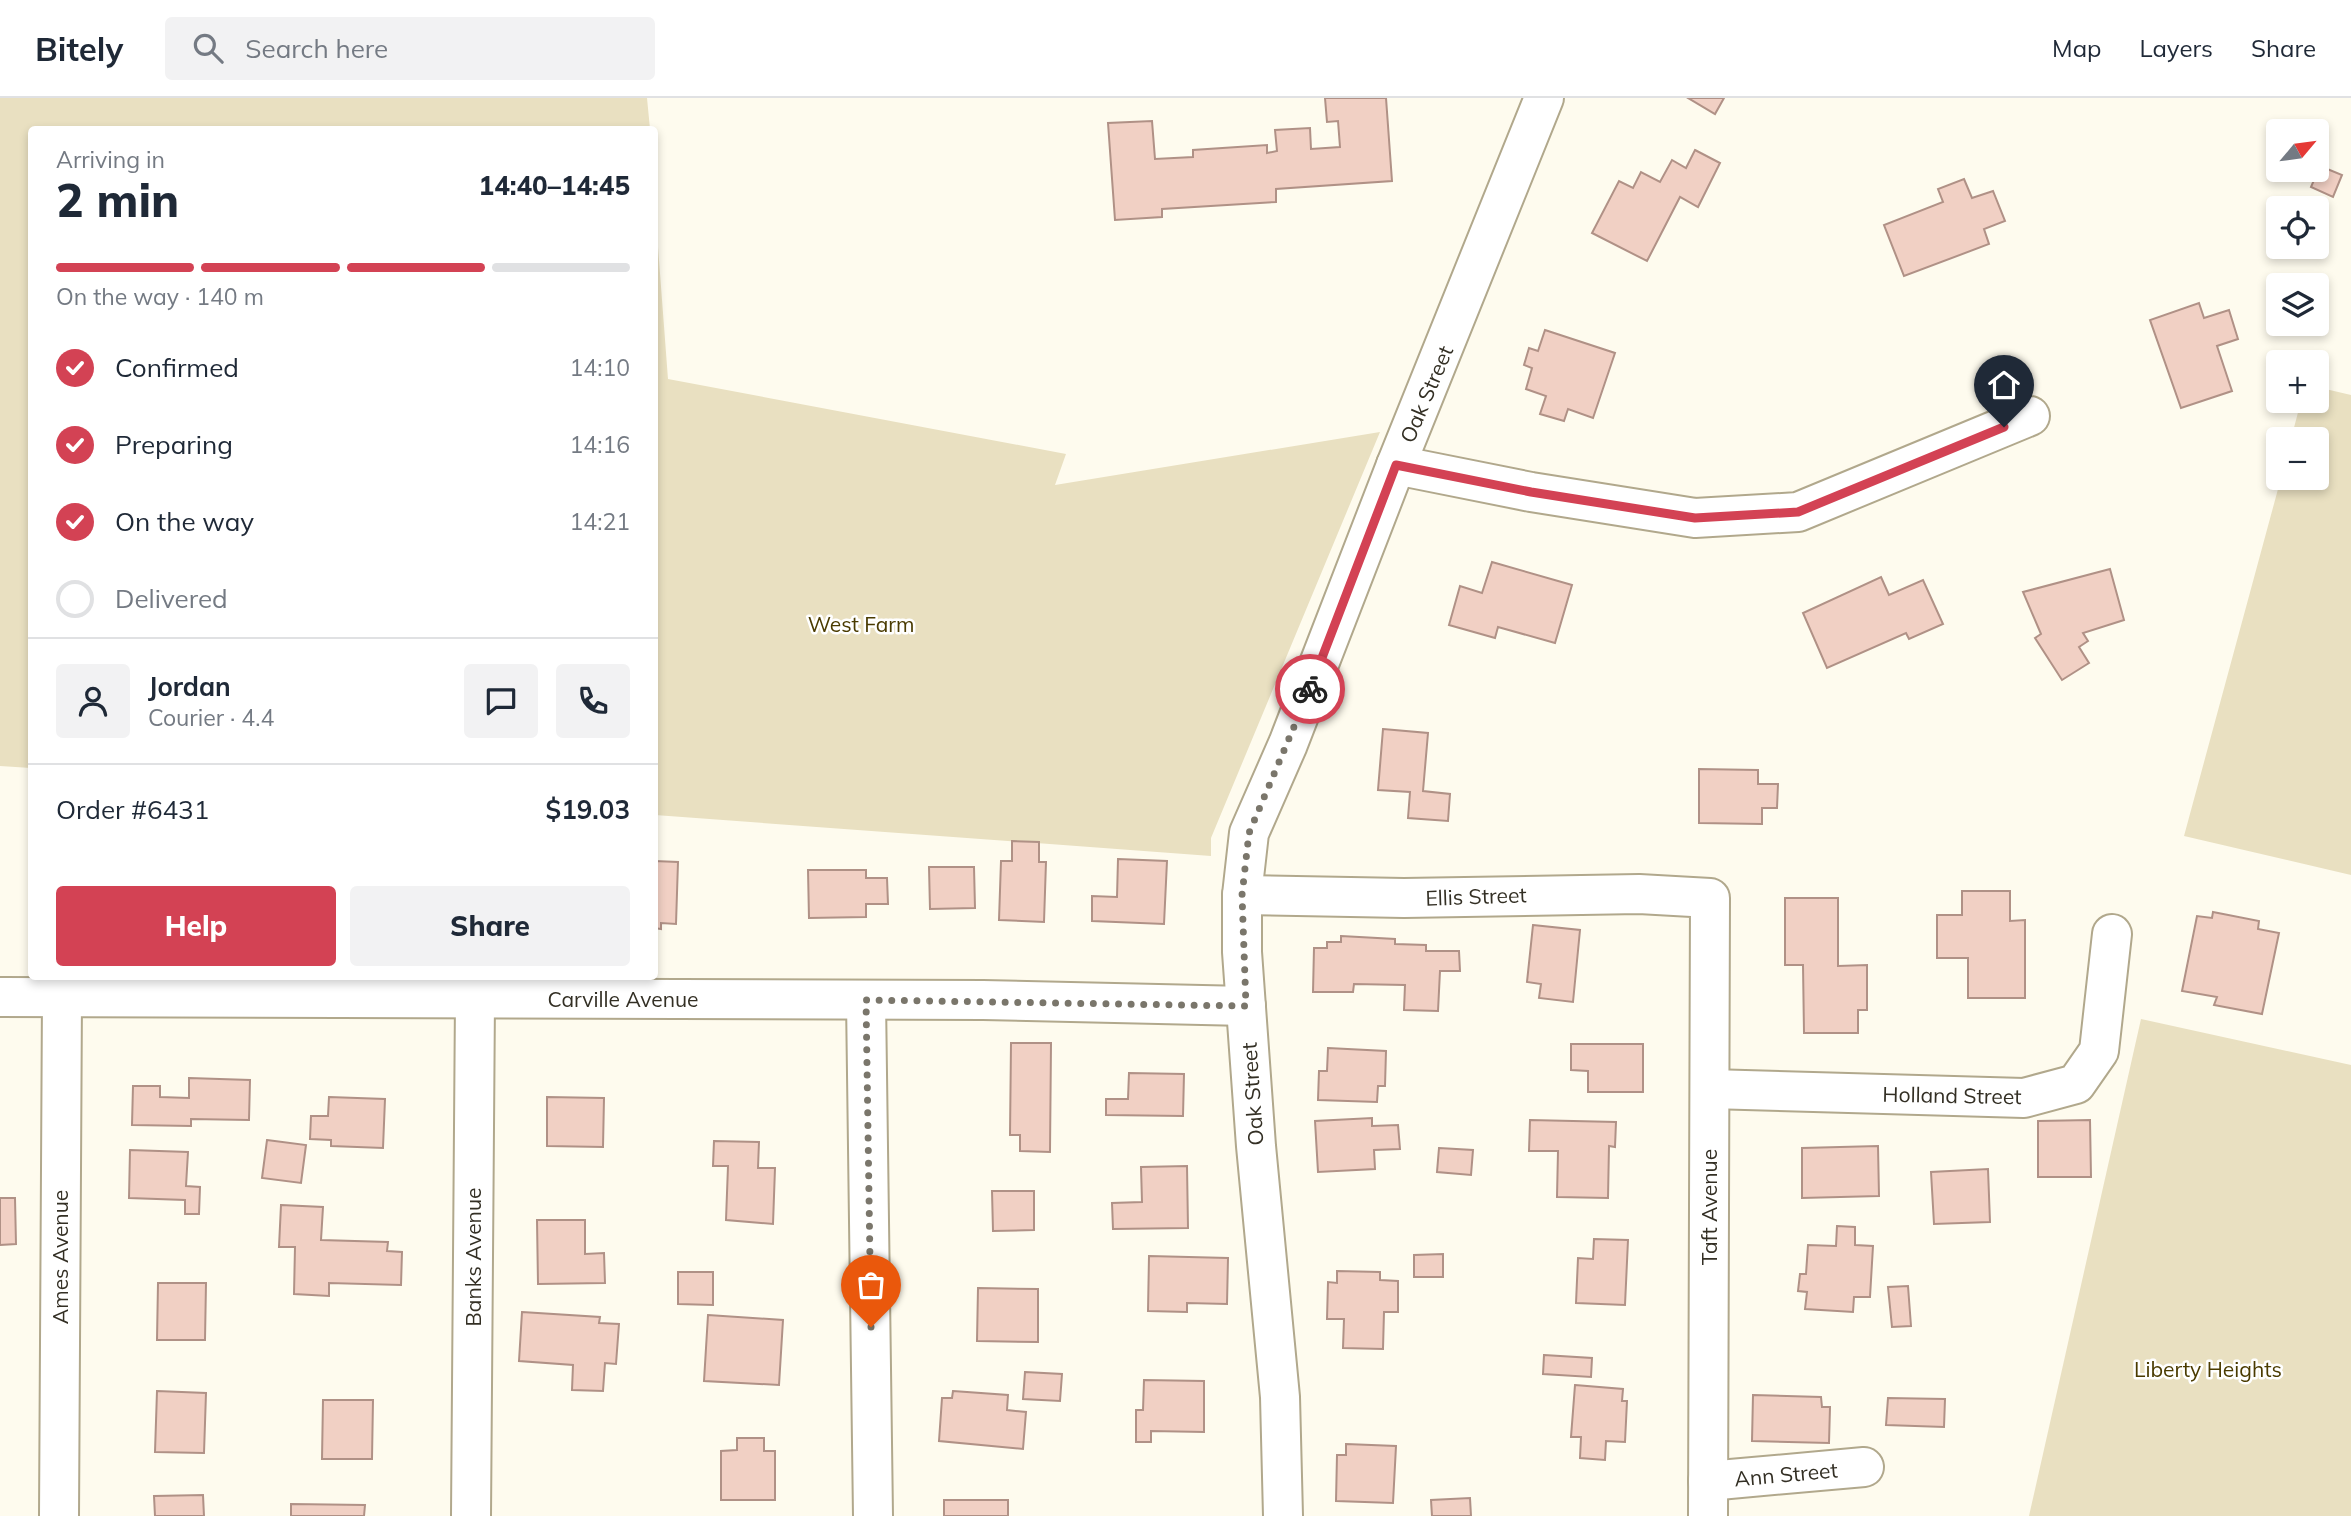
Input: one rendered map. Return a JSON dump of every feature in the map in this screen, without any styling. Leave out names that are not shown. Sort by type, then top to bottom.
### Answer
[{"type":"street","name":"Oak Street","points":[[1283,1516],[1280,1397],[1246,1006],[1242,895],[1249,833],[1288,744],[1396,465],[1544,98]]},
{"type":"street","points":[[1396,465],[1531,492],[1695,518],[1798,512],[2030,416]]},
{"type":"street","name":"Ellis Street","points":[[1242,895],[1404,898],[1639,894],[1710,898]]},
{"type":"street","name":"Taft Avenue","points":[[1708,1499],[1710,898]]},
{"type":"street","name":"Holland Street","points":[[1710,1089],[2024,1098],[2076,1084],[2099,1051],[2112,934]]},
{"type":"street","name":"Carville Avenue","points":[[0,997],[866,1000],[1246,1006]]},
{"type":"street","name":"Ames Avenue","points":[[59,1516],[62,997]]},
{"type":"street","name":"Banks Avenue","points":[[471,1516],[475,998]]},
{"type":"street","points":[[866,1000],[873,1516]]},
{"type":"street","name":"Ann Street","points":[[1708,1499],[1864,1467]]},
{"type":"green space","points":[[0,98],[647,98],[650,126],[28,126],[28,768],[0,766]]},
{"type":"green space","name":"West Farm","points":[[658,247],[668,379],[1066,454],[1055,485],[1380,432],[1211,838],[1211,856],[658,815]]},
{"type":"green space","points":[[2329,390],[2351,395],[2351,875],[2184,836],[2278,490],[2329,490],[2329,427],[2294,427],[2298,413],[2329,413]]},
{"type":"green space","name":"Liberty Heights","points":[[2141,1019],[2351,1065],[2351,1516],[2029,1516]]},
{"type":"building","points":[[1325,98],[1386,98],[1392,181],[1276,189],[1276,202],[1162,209],[1162,217],[1115,220],[1108,123],[1152,121],[1155,159],[1193,157],[1193,150],[1267,145],[1267,153],[1277,151],[1275,130],[1310,128],[1311,149],[1340,147],[1338,121],[1327,122]]},
{"type":"building","points":[[1688,98],[1724,98],[1715,114]]},
{"type":"building","points":[[1695,150],[1720,163],[1698,207],[1680,197],[1647,261],[1592,233],[1619,181],[1633,188],[1641,172],[1660,182],[1672,160],[1686,168]]},
{"type":"building","points":[[2329,170],[2342,175],[2333,197],[2311,187],[2313,182],[2329,182]]},
{"type":"building","points":[[1964,179],[1972,198],[1993,191],[2005,221],[1984,229],[1989,244],[1904,276],[1884,225],[1943,202],[1938,189]]},
{"type":"building","points":[[2199,303],[2204,318],[2229,310],[2238,339],[2217,346],[2232,391],[2181,408],[2150,320]]},
{"type":"building","points":[[1545,330],[1615,353],[1593,418],[1568,409],[1564,421],[1540,414],[1546,396],[1526,389],[1532,368],[1524,365],[1529,348],[1538,351]]},
{"type":"building","points":[[1492,562],[1572,585],[1555,643],[1498,627],[1495,638],[1449,625],[1460,586],[1482,593]]},
{"type":"building","points":[[2110,569],[2124,620],[2083,633],[2088,641],[2079,647],[2089,663],[2062,680],[2035,638],[2041,634],[2023,592]]},
{"type":"building","points":[[1881,577],[1889,595],[1923,580],[1943,624],[1909,639],[1906,633],[1827,668],[1803,613]]},
{"type":"building","points":[[1383,729],[1428,733],[1423,791],[1450,794],[1448,821],[1408,818],[1410,792],[1378,790]]},
{"type":"building","points":[[1699,769],[1758,770],[1758,784],[1778,784],[1777,808],[1762,808],[1762,824],[1699,823]]},
{"type":"building","points":[[1012,841],[1039,842],[1039,862],[1046,862],[1044,922],[999,920],[1001,861],[1012,861]]},
{"type":"building","points":[[1118,859],[1167,861],[1164,924],[1092,921],[1092,896],[1117,897]]},
{"type":"building","points":[[658,861],[678,862],[676,924],[661,923],[661,929],[658,929]]},
{"type":"building","points":[[929,867],[974,867],[975,908],[930,909]]},
{"type":"building","points":[[808,870],[866,870],[866,878],[887,878],[888,904],[866,904],[866,917],[809,918]]},
{"type":"building","points":[[1962,891],[2010,891],[2010,921],[2025,920],[2025,998],[1968,998],[1968,958],[1937,958],[1937,915],[1962,915]]},
{"type":"building","points":[[1785,898],[1838,898],[1838,966],[1867,965],[1867,1010],[1858,1010],[1858,1033],[1804,1033],[1803,965],[1785,965]]},
{"type":"building","points":[[2213,912],[2259,921],[2258,929],[2279,933],[2262,1014],[2214,1005],[2217,997],[2182,991],[2197,916],[2212,918]]},
{"type":"building","points":[[1533,925],[1580,930],[1573,1002],[1539,998],[1541,984],[1527,982]]},
{"type":"building","points":[[1341,936],[1395,939],[1395,944],[1426,945],[1426,951],[1459,951],[1460,971],[1440,971],[1438,1011],[1404,1010],[1405,985],[1354,984],[1353,992],[1313,992],[1314,948],[1327,948],[1327,942],[1341,942]]},
{"type":"building","points":[[1011,1043],[1051,1043],[1050,1152],[1020,1151],[1020,1135],[1010,1135]]},
{"type":"building","points":[[1571,1044],[1643,1044],[1643,1092],[1588,1092],[1588,1071],[1571,1070]]},
{"type":"building","points":[[1328,1048],[1386,1051],[1385,1086],[1378,1086],[1377,1102],[1318,1100],[1319,1071],[1327,1071]]},
{"type":"building","points":[[1129,1073],[1184,1074],[1183,1116],[1106,1115],[1106,1099],[1128,1099]]},
{"type":"building","points":[[189,1078],[250,1080],[249,1120],[191,1119],[191,1126],[132,1125],[133,1086],[160,1086],[160,1097],[189,1098]]},
{"type":"building","points":[[329,1097],[385,1099],[383,1148],[331,1146],[331,1140],[310,1139],[311,1116],[328,1116]]},
{"type":"building","points":[[547,1097],[604,1098],[603,1147],[547,1146]]},
{"type":"building","points":[[1372,1118],[1372,1126],[1398,1125],[1400,1149],[1374,1150],[1375,1169],[1318,1172],[1315,1121]]},
{"type":"building","points":[[1530,1120],[1616,1122],[1615,1147],[1609,1146],[1608,1198],[1557,1197],[1558,1151],[1529,1151]]},
{"type":"building","points":[[2090,1120],[2091,1177],[2038,1177],[2038,1121]]},
{"type":"building","points":[[267,1140],[306,1145],[301,1183],[262,1178]]},
{"type":"building","points":[[714,1141],[759,1142],[758,1168],[775,1168],[773,1224],[726,1220],[728,1166],[713,1166]]},
{"type":"building","points":[[1878,1146],[1879,1196],[1802,1198],[1802,1148]]},
{"type":"building","points":[[1439,1148],[1473,1150],[1471,1175],[1437,1172]]},
{"type":"building","points":[[130,1150],[188,1152],[186,1186],[200,1187],[199,1214],[185,1214],[185,1200],[129,1198]]},
{"type":"building","points":[[1187,1166],[1188,1228],[1113,1229],[1112,1203],[1142,1202],[1141,1167]]},
{"type":"building","points":[[1988,1169],[1990,1222],[1934,1224],[1931,1172]]},
{"type":"building","points":[[992,1191],[1034,1191],[1034,1230],[993,1231]]},
{"type":"building","points":[[0,1198],[15,1198],[16,1244],[0,1245]]},
{"type":"building","points":[[281,1205],[323,1207],[321,1240],[388,1242],[387,1251],[402,1252],[401,1285],[329,1283],[329,1296],[294,1294],[295,1247],[279,1247]]},
{"type":"building","points":[[537,1220],[585,1220],[585,1254],[604,1253],[605,1283],[538,1284]]},
{"type":"building","points":[[1837,1226],[1855,1227],[1855,1245],[1873,1246],[1870,1297],[1854,1297],[1853,1312],[1805,1309],[1807,1292],[1798,1291],[1800,1274],[1806,1274],[1808,1245],[1836,1246]]},
{"type":"building","points":[[1594,1239],[1628,1240],[1625,1305],[1576,1303],[1578,1258],[1593,1259]]},
{"type":"building","points":[[1443,1254],[1443,1277],[1414,1277],[1414,1255]]},
{"type":"building","points":[[1149,1256],[1228,1258],[1227,1304],[1187,1303],[1187,1312],[1148,1311]]},
{"type":"building","points":[[1337,1271],[1380,1272],[1380,1280],[1398,1281],[1398,1312],[1384,1312],[1383,1349],[1343,1348],[1344,1319],[1327,1319],[1328,1282],[1337,1283]]},
{"type":"building","points":[[678,1272],[713,1272],[713,1305],[678,1304]]},
{"type":"building","points":[[158,1283],[206,1283],[205,1340],[157,1340]]},
{"type":"building","points":[[1908,1286],[1911,1326],[1892,1327],[1888,1287]]},
{"type":"building","points":[[978,1288],[1038,1289],[1038,1342],[977,1341]]},
{"type":"building","points":[[522,1312],[600,1317],[599,1323],[619,1324],[616,1364],[605,1363],[603,1391],[572,1390],[573,1365],[519,1361]]},
{"type":"building","points":[[708,1315],[783,1320],[779,1385],[704,1381]]},
{"type":"building","points":[[1544,1355],[1592,1358],[1591,1377],[1543,1374]]},
{"type":"building","points":[[1025,1372],[1062,1374],[1060,1401],[1023,1399]]},
{"type":"building","points":[[1144,1380],[1204,1381],[1204,1432],[1151,1431],[1151,1442],[1136,1442],[1136,1410],[1143,1410]]},
{"type":"building","points":[[1575,1385],[1623,1389],[1622,1401],[1627,1401],[1625,1442],[1606,1441],[1605,1460],[1580,1458],[1581,1437],[1571,1437]]},
{"type":"building","points":[[157,1391],[206,1393],[204,1453],[155,1452]]},
{"type":"building","points":[[953,1391],[1008,1395],[1007,1410],[1026,1412],[1023,1449],[939,1441],[942,1398],[952,1398]]},
{"type":"building","points":[[1753,1395],[1821,1397],[1822,1407],[1830,1407],[1829,1443],[1752,1441]]},
{"type":"building","points":[[1888,1398],[1945,1399],[1944,1427],[1886,1425]]},
{"type":"building","points":[[323,1400],[373,1400],[372,1459],[322,1459]]},
{"type":"building","points":[[737,1438],[764,1438],[764,1451],[775,1451],[775,1500],[721,1500],[721,1451],[737,1450]]},
{"type":"building","points":[[1346,1444],[1396,1446],[1393,1503],[1336,1501],[1337,1455],[1346,1455]]},
{"type":"building","points":[[203,1495],[204,1516],[155,1516],[154,1496]]},
{"type":"building","points":[[1470,1498],[1471,1516],[1432,1516],[1431,1500]]},
{"type":"building","points":[[944,1500],[1008,1500],[1008,1516],[944,1516]]},
{"type":"building","points":[[291,1504],[365,1505],[364,1516],[291,1516]]},
{"type":"way so far","points":[[871,1327],[866,1000],[1246,1006],[1242,895],[1249,833],[1310,689]]},
{"type":"route","points":[[1310,689],[1396,465],[1531,492],[1695,518],[1798,512],[2004,427]]}]
